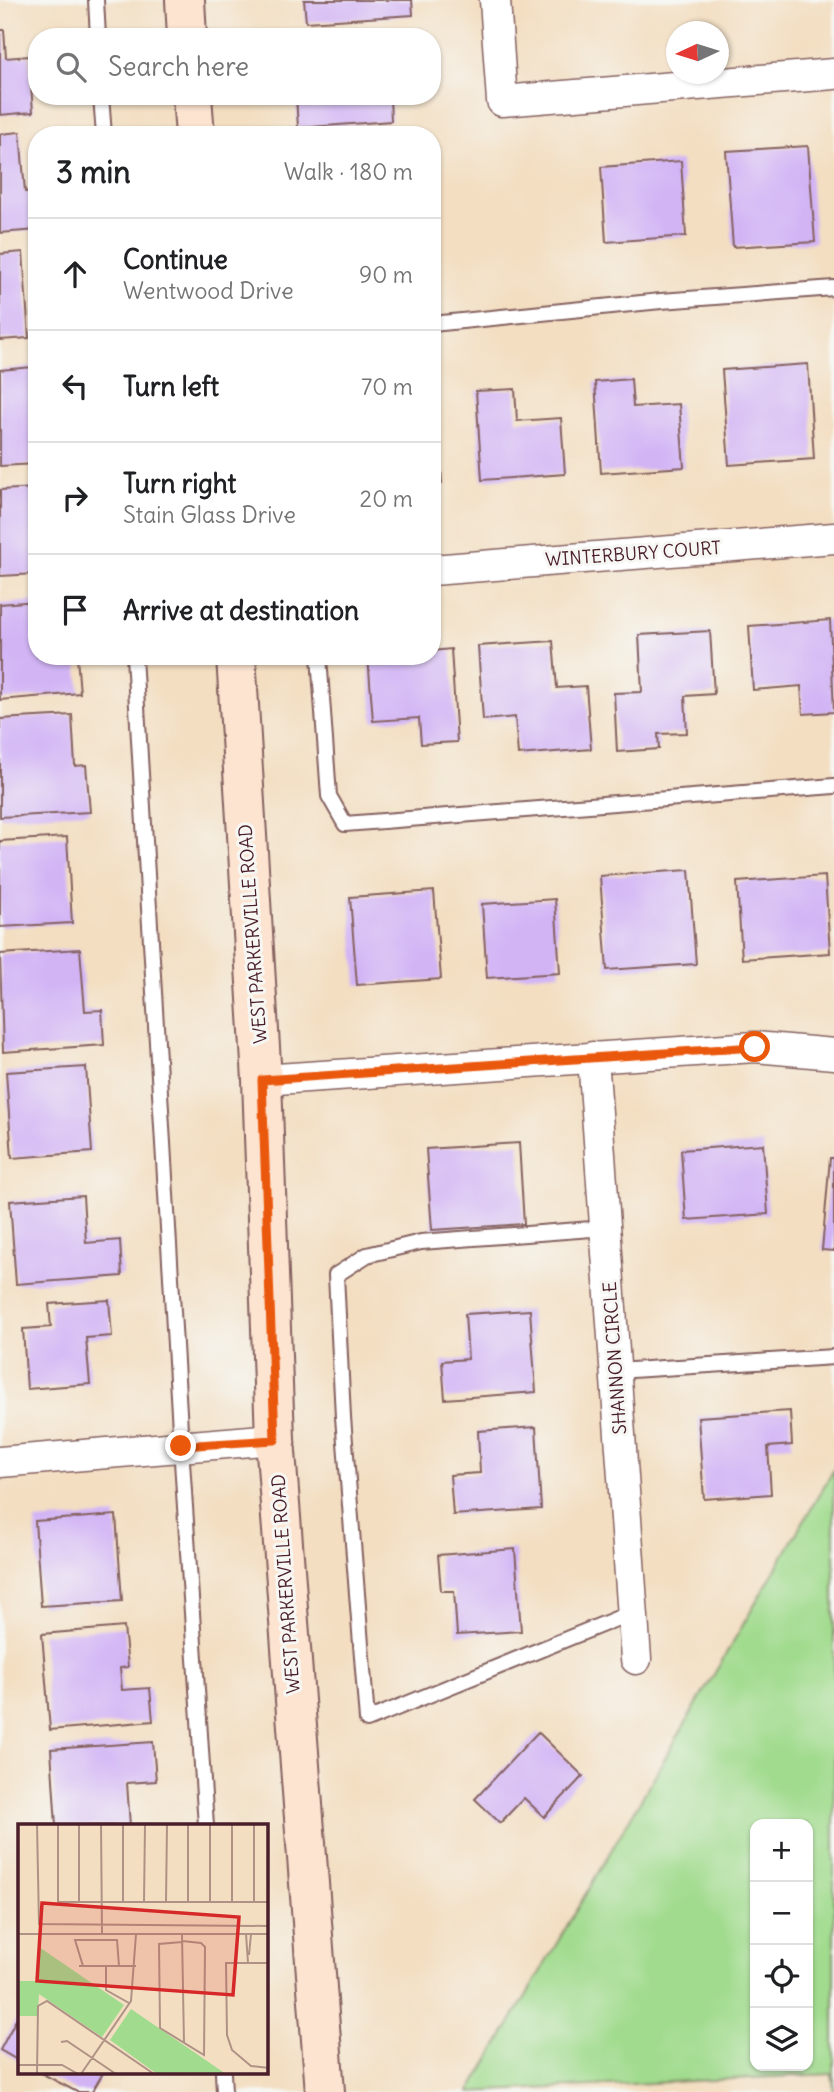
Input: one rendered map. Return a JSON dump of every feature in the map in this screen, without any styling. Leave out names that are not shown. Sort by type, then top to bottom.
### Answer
[{"type":"main road","points":[[184,0],[186,28]]},
{"type":"main road","points":[[193,105],[194,126]]},
{"type":"main road","name":"WEST PARKERVILLE ROAD","points":[[237,665],[262,1080],[275,1440],[325,2092]]},
{"type":"street","points":[[495,0],[502,101],[834,74]]},
{"type":"street","name":"WINTERBURY COURT","points":[[441,569],[834,538]]},
{"type":"street","points":[[262,1080],[755,1047],[834,1054]]},
{"type":"street","name":"SHANNON CIRCLE","points":[[593,1057],[636,1659]]},
{"type":"street","points":[[0,1462],[275,1440]]},
{"type":"lane","points":[[96,0],[98,28]]},
{"type":"lane","points":[[102,105],[104,126]]},
{"type":"lane","points":[[441,323],[662,301],[834,288]]},
{"type":"lane","points":[[135,665],[206,1824]]},
{"type":"lane","points":[[320,665],[329,796],[345,824],[834,786]]},
{"type":"lane","points":[[605,1228],[421,1242],[367,1255],[336,1275],[343,1417],[367,1720],[633,1612]]},
{"type":"lane","points":[[616,1371],[834,1357]]},
{"type":"lane","points":[[223,2074],[224,2092]]},
{"type":"green space","points":[[834,1469],[834,2092],[832,2074],[470,2092]]},
{"type":"building","points":[[304,0],[412,0],[413,15],[306,22]]},
{"type":"building","points":[[0,30],[4,30],[6,58],[28,56],[28,105],[32,105],[33,112],[0,115]]},
{"type":"building","points":[[297,105],[390,105],[391,121],[298,126]]},
{"type":"building","points":[[20,132],[25,192],[28,192],[28,231],[0,233],[0,134]]},
{"type":"building","points":[[808,146],[815,242],[733,247],[726,151]]},
{"type":"building","points":[[681,161],[686,236],[606,242],[601,167]]},
{"type":"building","points":[[23,252],[28,338],[0,340],[0,254]]},
{"type":"building","points":[[808,364],[814,459],[729,465],[722,370]]},
{"type":"building","points":[[28,367],[28,464],[0,466],[0,370]]},
{"type":"building","points":[[631,379],[633,407],[679,404],[684,467],[601,473],[595,382]]},
{"type":"building","points":[[515,389],[517,421],[561,418],[565,474],[482,480],[476,391]]},
{"type":"building","points":[[28,488],[28,574],[0,576],[0,490]]},
{"type":"building","points":[[28,602],[28,665],[78,665],[80,693],[0,700],[0,604]]},
{"type":"building","points":[[830,620],[834,712],[803,714],[801,686],[753,690],[749,626]]},
{"type":"building","points":[[710,631],[714,694],[685,696],[687,733],[658,734],[659,749],[617,752],[614,693],[642,692],[639,635]]},
{"type":"building","points":[[553,641],[557,688],[586,686],[591,749],[518,755],[515,717],[483,720],[478,646]]},
{"type":"building","points":[[451,649],[457,742],[421,744],[419,718],[373,721],[369,665],[441,665],[441,650]]},
{"type":"building","points":[[72,715],[75,766],[86,765],[90,812],[0,817],[0,719]]},
{"type":"building","points":[[67,837],[72,923],[0,927],[0,841]]},
{"type":"building","points":[[689,870],[696,964],[607,970],[600,876]]},
{"type":"building","points":[[825,876],[830,953],[742,959],[737,882]]},
{"type":"building","points":[[434,891],[441,979],[357,985],[350,897]]},
{"type":"building","points":[[555,899],[560,973],[487,978],[482,904]]},
{"type":"building","points":[[80,949],[85,1011],[102,1010],[104,1045],[3,1052],[0,954]]},
{"type":"building","points":[[86,1067],[92,1152],[12,1158],[6,1072]]},
{"type":"building","points":[[519,1143],[524,1224],[432,1230],[426,1149]]},
{"type":"building","points":[[763,1144],[768,1214],[686,1220],[681,1150]]},
{"type":"building","points":[[830,1158],[834,1158],[834,1251],[822,1250]]},
{"type":"building","points":[[83,1196],[86,1243],[120,1240],[122,1276],[16,1284],[10,1201]]},
{"type":"building","points":[[109,1300],[112,1336],[86,1338],[90,1384],[27,1389],[23,1329],[51,1327],[49,1304]]},
{"type":"building","points":[[530,1310],[536,1392],[445,1399],[442,1361],[468,1359],[465,1314]]},
{"type":"building","points":[[790,1411],[792,1445],[768,1447],[771,1494],[704,1499],[698,1417]]},
{"type":"building","points":[[536,1427],[541,1509],[453,1515],[450,1475],[480,1473],[478,1431]]},
{"type":"building","points":[[116,1515],[122,1601],[41,1606],[35,1521]]},
{"type":"building","points":[[515,1549],[521,1631],[457,1635],[454,1591],[441,1591],[438,1555]]},
{"type":"building","points":[[124,1627],[128,1667],[120,1668],[122,1690],[150,1688],[153,1721],[50,1730],[42,1634]]},
{"type":"building","points":[[538,1732],[583,1776],[544,1817],[524,1798],[500,1823],[475,1799]]},
{"type":"building","points":[[153,1742],[156,1781],[127,1783],[130,1824],[56,1824],[51,1749]]},
{"type":"building","points":[[18,2016],[18,2060],[0,2050]]},
{"type":"building","points":[[43,2074],[102,2074],[92,2092],[77,2092]]},
{"type":"route","points":[[181,1446],[275,1440],[262,1080],[755,1047]]}]
